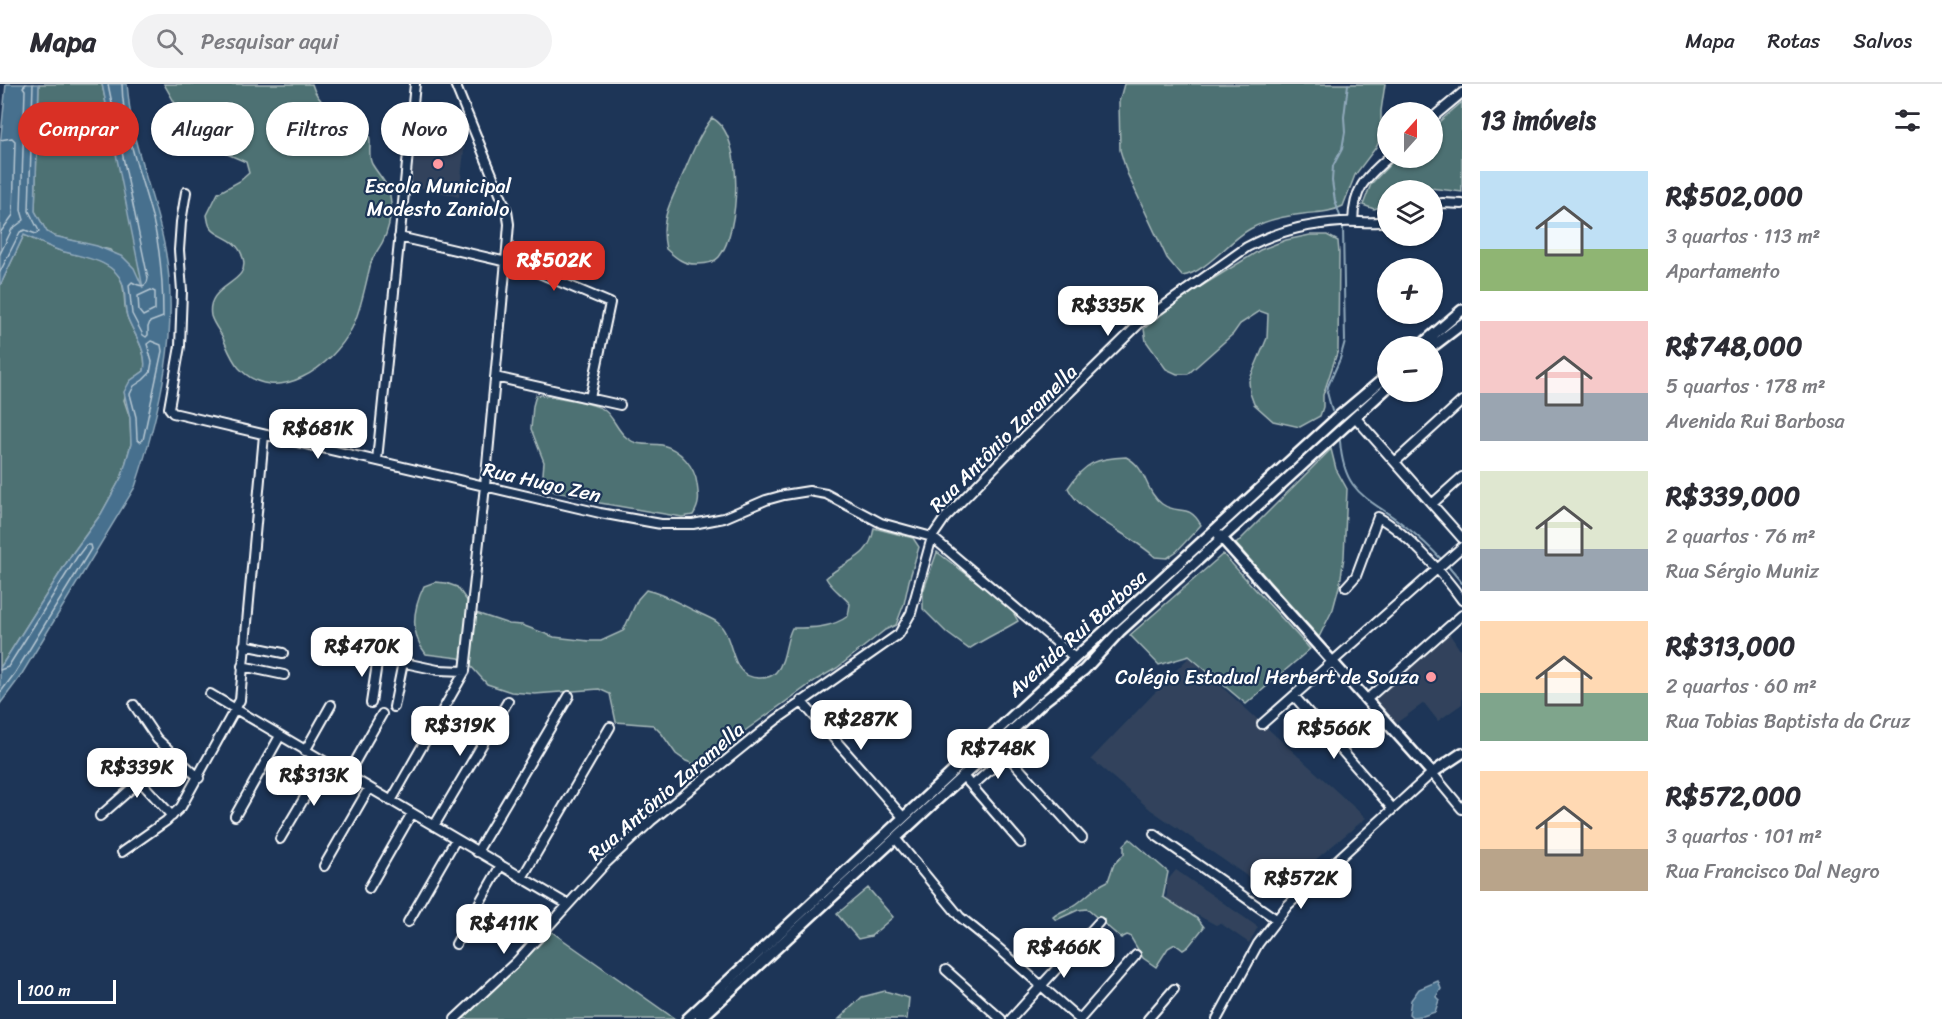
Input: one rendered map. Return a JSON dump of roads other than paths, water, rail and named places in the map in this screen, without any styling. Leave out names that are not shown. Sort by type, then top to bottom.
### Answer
[{"type":"main road","points":[[1432,336],[1462,310]]},
{"type":"main road","points":[[1443,339],[1462,324]]},
{"type":"main road","name":"Avenida Rui Barbosa","points":[[700,1019],[1057,690],[1085,669],[1218,534],[1338,417],[1377,384]]},
{"type":"main road","name":"Avenida Rui Barbosa","points":[[687,1019],[1076,657],[1329,441],[1377,397]]},
{"type":"main road","points":[[1218,534],[1432,774],[1462,753]]},
{"type":"main road","points":[[1076,657],[1085,657],[1088,662],[1085,669]]},
{"type":"street","points":[[377,460],[415,84]]},
{"type":"street","points":[[391,801],[465,671],[506,261],[509,224],[507,211],[455,84]]},
{"type":"street","points":[[1443,109],[1462,93]]},
{"type":"street","points":[[1353,222],[1354,202],[1361,185],[1378,168]]},
{"type":"street","name":"Rua Hugo Zen","points":[[186,192],[180,222],[179,250],[182,291],[180,346],[169,408],[173,413],[623,517],[678,525],[715,521],[774,498],[797,492],[819,492],[831,496],[881,524],[932,537],[1076,657]]},
{"type":"street","points":[[1443,203],[1462,204]]},
{"type":"street","name":"Rua Antônio Zaramella","points":[[455,1019],[516,962],[606,863],[651,821],[801,701],[899,634],[910,612],[932,537],[945,518],[1140,323],[1247,247],[1261,240],[1276,234],[1323,225],[1377,221]]},
{"type":"street","points":[[399,237],[506,261],[610,303],[590,398]]},
{"type":"street","points":[[495,377],[620,405]]},
{"type":"street","points":[[1395,462],[1462,401]]},
{"type":"street","points":[[1355,417],[1462,538]]},
{"type":"street","points":[[122,852],[181,807],[199,778],[242,694],[242,666],[264,435]]},
{"type":"street","points":[[1432,504],[1462,477]]},
{"type":"street","points":[[1346,587],[1356,576],[1378,518],[1400,531],[1438,568],[1462,600]]},
{"type":"street","points":[[1262,724],[1462,547]]},
{"type":"street","points":[[1366,700],[1462,615]]},
{"type":"street","points":[[244,645],[283,653]]},
{"type":"street","points":[[367,655],[447,672],[465,671]]},
{"type":"street","points":[[371,704],[378,657]]},
{"type":"street","points":[[394,707],[403,662]]},
{"type":"street","points":[[242,666],[284,675]]},
{"type":"street","points":[[210,694],[567,904]]},
{"type":"street","points":[[477,852],[569,696]]},
{"type":"street","points":[[1294,696],[1392,808]]},
{"type":"street","points":[[434,826],[508,701]]},
{"type":"street","points":[[801,701],[903,818]]},
{"type":"street","points":[[134,705],[157,739],[199,778]]},
{"type":"street","points":[[305,751],[331,705]]},
{"type":"street","points":[[347,776],[382,714]]},
{"type":"street","points":[[522,878],[610,727]]},
{"type":"street","points":[[236,816],[280,736]]},
{"type":"street","points":[[972,786],[1007,755],[1082,838]]},
{"type":"street","points":[[280,839],[325,763]]},
{"type":"street","points":[[1217,1019],[1250,957],[1276,919],[1300,892],[1392,808],[1432,774],[1462,809]]},
{"type":"street","points":[[963,776],[1021,843]]},
{"type":"street","points":[[100,816],[140,781],[172,816]]},
{"type":"street","points":[[324,866],[369,788]]},
{"type":"street","points":[[369,888],[412,813]]},
{"type":"street","points":[[1154,834],[1276,919]]},
{"type":"street","points":[[895,838],[960,917],[1079,1019],[1136,956]]},
{"type":"street","points":[[408,922],[456,839]]},
{"type":"street","points":[[456,944],[501,866]]},
{"type":"street","points":[[1011,1019],[1099,922]]},
{"type":"street","points":[[946,970],[1001,1019]]},
{"type":"street","points":[[1148,1019],[1174,989]]},
{"type":"water","points":[[6,84],[39,84],[38,102],[18,102],[18,156],[37,156],[35,211],[47,232],[54,236],[97,246],[123,257],[134,268],[143,288],[116,156],[139,156],[139,152],[165,249],[170,309],[165,370],[152,429],[135,487],[20,677],[0,704],[0,668],[72,554],[101,514],[122,476],[131,444],[130,418],[124,392],[130,381],[144,371],[145,364],[143,351],[128,319],[122,282],[111,268],[85,257],[58,250],[24,235],[0,286],[0,146]]},
{"type":"water","points":[[102,84],[127,84],[129,102],[106,102]]},
{"type":"water","points":[[1438,981],[1441,989],[1436,997],[1439,1000],[1435,1012],[1412,1017],[1409,1014],[1411,1000],[1419,989]]},
{"type":"waterway","points":[[1340,216],[1332,181],[1333,166],[1342,149],[1345,132],[1344,117],[1348,84]]},
{"type":"waterway","points":[[1332,411],[1327,392],[1328,386],[1345,341],[1343,227]]},
{"type":"waterway","points":[[1340,441],[1342,459],[1352,484],[1369,500],[1410,530],[1443,561]]},
{"type":"waterway","points":[[1447,565],[1462,583]]},
{"type":"place","name":"Escola Municipal Modesto Zaniolo","points":[[438,164]]},
{"type":"place","name":"Colégio Estadual Herbert de Souza","points":[[1431,677]]}]
